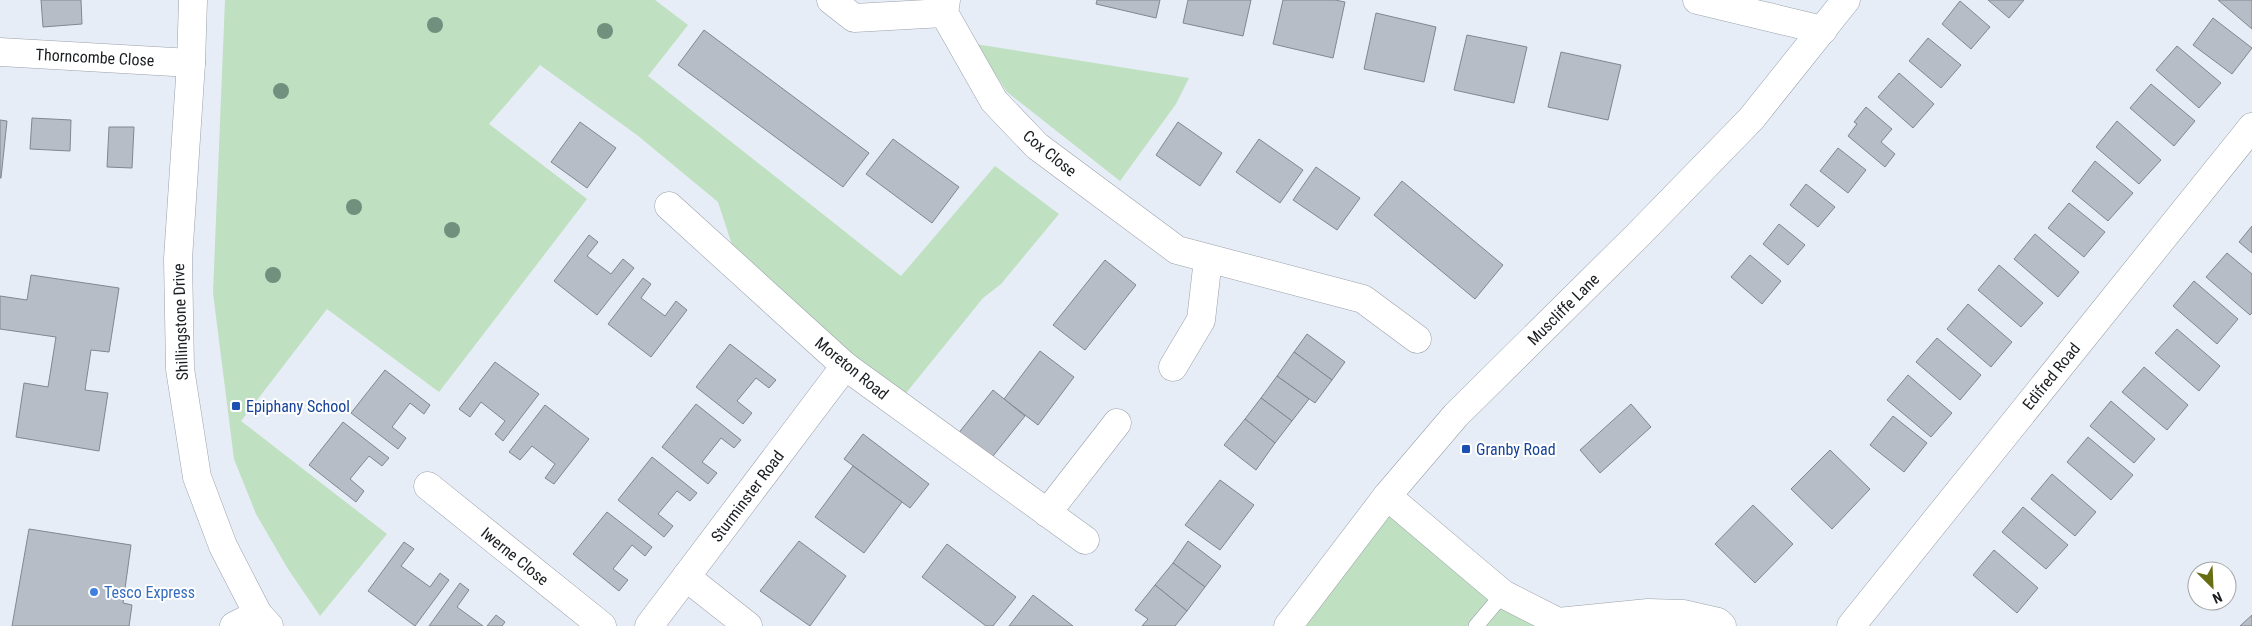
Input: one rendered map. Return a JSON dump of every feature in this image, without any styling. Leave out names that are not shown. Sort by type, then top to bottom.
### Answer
[{"type":"street","name":"Shillingstone Drive","points":[[193,0],[191,63],[178,259],[180,369],[197,477],[223,546],[263,620]]},
{"type":"street","points":[[831,0],[854,18],[945,6]]},
{"type":"street","points":[[1697,0],[1824,30]]},
{"type":"street","name":"Muscliffe Lane","points":[[1288,626],[1387,496],[1456,415],[1638,235],[1751,118],[1824,30],[1846,0]]},
{"type":"street","name":"Cox Close","points":[[945,6],[994,101],[1037,146],[1177,250],[1363,300],[1417,339]]},
{"type":"street","name":"Thorncombe Close","points":[[0,52],[191,63]]},
{"type":"street","name":"Edifred Road","points":[[1851,626],[2252,127]]},
{"type":"street","name":"Moreton Road","points":[[669,206],[845,366],[1085,540]]},
{"type":"street","points":[[1173,367],[1200,320],[1208,259]]},
{"type":"street","name":"Sturminster Road","points":[[649,626],[845,366]]},
{"type":"street","points":[[1048,513],[1117,423]]},
{"type":"street","name":"Iwerne Close","points":[[428,486],[602,626]]},
{"type":"street","points":[[1387,496],[1503,594],[1559,624],[1648,613],[1665,613],[1683,614],[1718,622],[1722,626]]},
{"type":"street","points":[[686,577],[748,626]]},
{"type":"street","points":[[234,626],[263,620]]},
{"type":"lane","points":[[1476,626],[1503,594]]},
{"type":"green space","points":[[225,0],[655,0],[688,25],[648,76],[901,276],[995,166],[1059,214],[1001,284],[983,298],[902,398],[739,266],[718,202],[637,135],[540,65],[489,124],[587,199],[439,392],[327,309],[241,421],[387,534],[320,616],[288,569],[256,514],[234,459],[213,293]]},
{"type":"green space","points":[[975,44],[1189,78],[1176,104],[1120,181],[1007,92]]},
{"type":"green space","points":[[1387,496],[1559,626],[1288,626]]},
{"type":"building","points":[[41,0],[81,0],[82,24],[43,27]]},
{"type":"building","points":[[1097,0],[1160,0],[1156,18],[1096,4]]},
{"type":"building","points":[[1188,0],[1251,0],[1243,36],[1183,23]]},
{"type":"building","points":[[1283,0],[1335,0],[1345,2],[1333,58],[1273,44]]},
{"type":"building","points":[[1988,0],[2024,0],[2009,18]]},
{"type":"building","points":[[2218,0],[2252,0],[2252,29]]},
{"type":"building","points":[[1960,1],[1990,27],[1971,49],[1942,24]]},
{"type":"building","points":[[1376,13],[1436,27],[1424,82],[1364,69]]},
{"type":"building","points":[[2213,18],[2252,48],[2232,74],[2193,45]]},
{"type":"building","points":[[704,30],[869,153],[843,187],[678,65]]},
{"type":"building","points":[[1467,35],[1527,47],[1514,103],[1454,90]]},
{"type":"building","points":[[1928,38],[1961,65],[1941,88],[1909,61]]},
{"type":"building","points":[[2177,46],[2221,83],[2199,108],[2156,70]]},
{"type":"building","points":[[1561,52],[1621,65],[1608,120],[1548,107]]},
{"type":"building","points":[[1899,73],[1934,104],[1913,128],[1878,97]]},
{"type":"building","points":[[2151,84],[2195,121],[2174,146],[2130,108]]},
{"type":"building","points":[[1866,107],[1892,129],[1881,142],[1895,154],[1885,167],[1848,136],[1857,124],[1854,122]]},
{"type":"building","points":[[32,118],[71,120],[70,151],[30,149]]},
{"type":"building","points":[[0,120],[7,121],[1,178],[0,178]]},
{"type":"building","points":[[2117,121],[2161,160],[2139,184],[2096,147]]},
{"type":"building","points":[[580,122],[616,148],[587,188],[551,162]]},
{"type":"building","points":[[1178,122],[1222,153],[1200,186],[1156,155]]},
{"type":"building","points":[[109,127],[134,127],[132,168],[107,167]]},
{"type":"building","points":[[893,139],[959,187],[932,223],[866,174]]},
{"type":"building","points":[[1259,139],[1303,170],[1280,203],[1236,172]]},
{"type":"building","points":[[1838,148],[1866,170],[1848,193],[1820,171]]},
{"type":"building","points":[[2095,161],[2133,193],[2108,221],[2072,191]]},
{"type":"building","points":[[1316,167],[1360,198],[1337,230],[1293,200]]},
{"type":"building","points":[[1402,181],[1503,265],[1475,299],[1374,215]]},
{"type":"building","points":[[1806,184],[1835,207],[1818,227],[1790,205]]},
{"type":"building","points":[[2069,203],[2105,232],[2084,257],[2048,228]]},
{"type":"building","points":[[1779,224],[1805,245],[1788,265],[1763,244]]},
{"type":"building","points":[[2252,226],[2252,253],[2239,242]]},
{"type":"building","points":[[2035,234],[2079,272],[2058,297],[2014,259]]},
{"type":"building","points":[[589,235],[598,242],[587,256],[611,274],[623,259],[634,268],[597,315],[554,281]]},
{"type":"building","points":[[2227,253],[2252,274],[2252,313],[2250,315],[2206,277]]},
{"type":"building","points":[[1750,255],[1781,281],[1762,304],[1731,277]]},
{"type":"building","points":[[1105,260],[1136,285],[1085,350],[1053,325]]},
{"type":"building","points":[[1999,265],[2043,303],[2021,327],[1978,290]]},
{"type":"building","points":[[31,275],[119,288],[109,352],[91,350],[85,390],[108,393],[99,451],[16,437],[24,383],[48,387],[56,337],[0,329],[0,296],[27,300]]},
{"type":"building","points":[[643,278],[651,284],[641,298],[665,316],[676,301],[687,310],[651,357],[608,324]]},
{"type":"building","points":[[2194,281],[2238,319],[2217,344],[2173,306]]},
{"type":"building","points":[[1968,304],[2012,342],[1991,367],[1947,329]]},
{"type":"building","points":[[2177,329],[2220,366],[2199,391],[2155,353]]},
{"type":"building","points":[[1307,334],[1345,362],[1332,380],[1294,352]]},
{"type":"building","points":[[1937,338],[1981,375],[1960,400],[1916,362]]},
{"type":"building","points":[[730,344],[776,380],[769,388],[756,378],[737,401],[752,413],[743,424],[696,387]]},
{"type":"building","points":[[1040,351],[1074,377],[1038,425],[1004,399]]},
{"type":"building","points":[[1294,352],[1332,380],[1315,403],[1277,376]]},
{"type":"building","points":[[495,362],[539,394],[503,441],[495,434],[505,421],[481,402],[470,417],[459,409]]},
{"type":"building","points":[[2144,367],[2188,405],[2167,430],[2122,392]]},
{"type":"building","points":[[385,370],[430,405],[424,414],[410,403],[392,427],[406,438],[398,449],[351,413]]},
{"type":"building","points":[[1908,375],[1952,413],[1931,437],[1887,400]]},
{"type":"building","points":[[1277,376],[1309,399],[1292,421],[1261,398]]},
{"type":"building","points":[[993,390],[1025,416],[989,461],[957,435]]},
{"type":"building","points":[[1261,398],[1292,421],[1275,443],[1245,419]]},
{"type":"building","points":[[2111,401],[2155,439],[2134,463],[2090,426]]},
{"type":"building","points":[[696,404],[741,440],[734,448],[721,438],[702,462],[717,473],[708,484],[662,447]]},
{"type":"building","points":[[1631,404],[1651,427],[1600,473],[1580,450]]},
{"type":"building","points":[[545,405],[589,439],[554,484],[545,478],[555,464],[532,446],[520,460],[509,452]]},
{"type":"building","points":[[1893,416],[1927,443],[1904,472],[1870,445]]},
{"type":"building","points":[[1245,419],[1275,443],[1256,470],[1224,445]]},
{"type":"building","points":[[343,422],[389,458],[382,466],[369,456],[350,479],[364,491],[356,502],[309,465]]},
{"type":"building","points":[[863,434],[929,484],[910,508],[844,459]]},
{"type":"building","points":[[2088,437],[2133,475],[2111,500],[2067,462]]},
{"type":"building","points":[[1830,450],[1870,489],[1832,529],[1791,489]]},
{"type":"building","points":[[652,457],[697,493],[690,501],[677,491],[658,514],[673,526],[664,537],[618,500]]},
{"type":"building","points":[[853,466],[902,502],[864,553],[815,517]]},
{"type":"building","points":[[2052,474],[2096,512],[2075,536],[2031,499]]},
{"type":"building","points":[[1220,480],[1254,505],[1220,550],[1185,525]]},
{"type":"building","points":[[1753,505],[1793,544],[1755,583],[1715,544]]},
{"type":"building","points":[[2023,507],[2068,545],[2046,569],[2002,532]]},
{"type":"building","points":[[607,512],[652,547],[645,556],[632,545],[613,569],[628,580],[619,591],[573,554]]},
{"type":"building","points":[[29,529],[131,545],[123,603],[132,605],[129,626],[12,626]]},
{"type":"building","points":[[799,541],[846,576],[810,626],[760,591]]},
{"type":"building","points":[[1188,541],[1221,566],[1205,587],[1173,563]]},
{"type":"building","points":[[404,542],[414,549],[401,566],[430,587],[440,573],[449,580],[415,626],[368,591]]},
{"type":"building","points":[[947,544],[1016,597],[993,626],[986,626],[922,577]]},
{"type":"building","points":[[1994,550],[2038,588],[2017,613],[1973,575]]},
{"type":"building","points":[[1173,563],[1205,587],[1187,611],[1155,585]]},
{"type":"building","points":[[460,583],[469,590],[457,607],[483,626],[429,626]]},
{"type":"building","points":[[1155,585],[1187,611],[1175,626],[1142,626],[1148,619],[1135,610]]},
{"type":"building","points":[[1033,595],[1073,626],[1009,626]]},
{"type":"building","points":[[496,615],[505,622],[502,626],[487,626]]},
{"type":"building","points":[[2252,615],[2252,626],[2240,626]]},
{"type":"place","name":"Epiphany School","points":[[236,406]]},
{"type":"place","name":"Granby Road","points":[[1466,449]]},
{"type":"place","name":"Tesco Express","points":[[94,592]]}]
